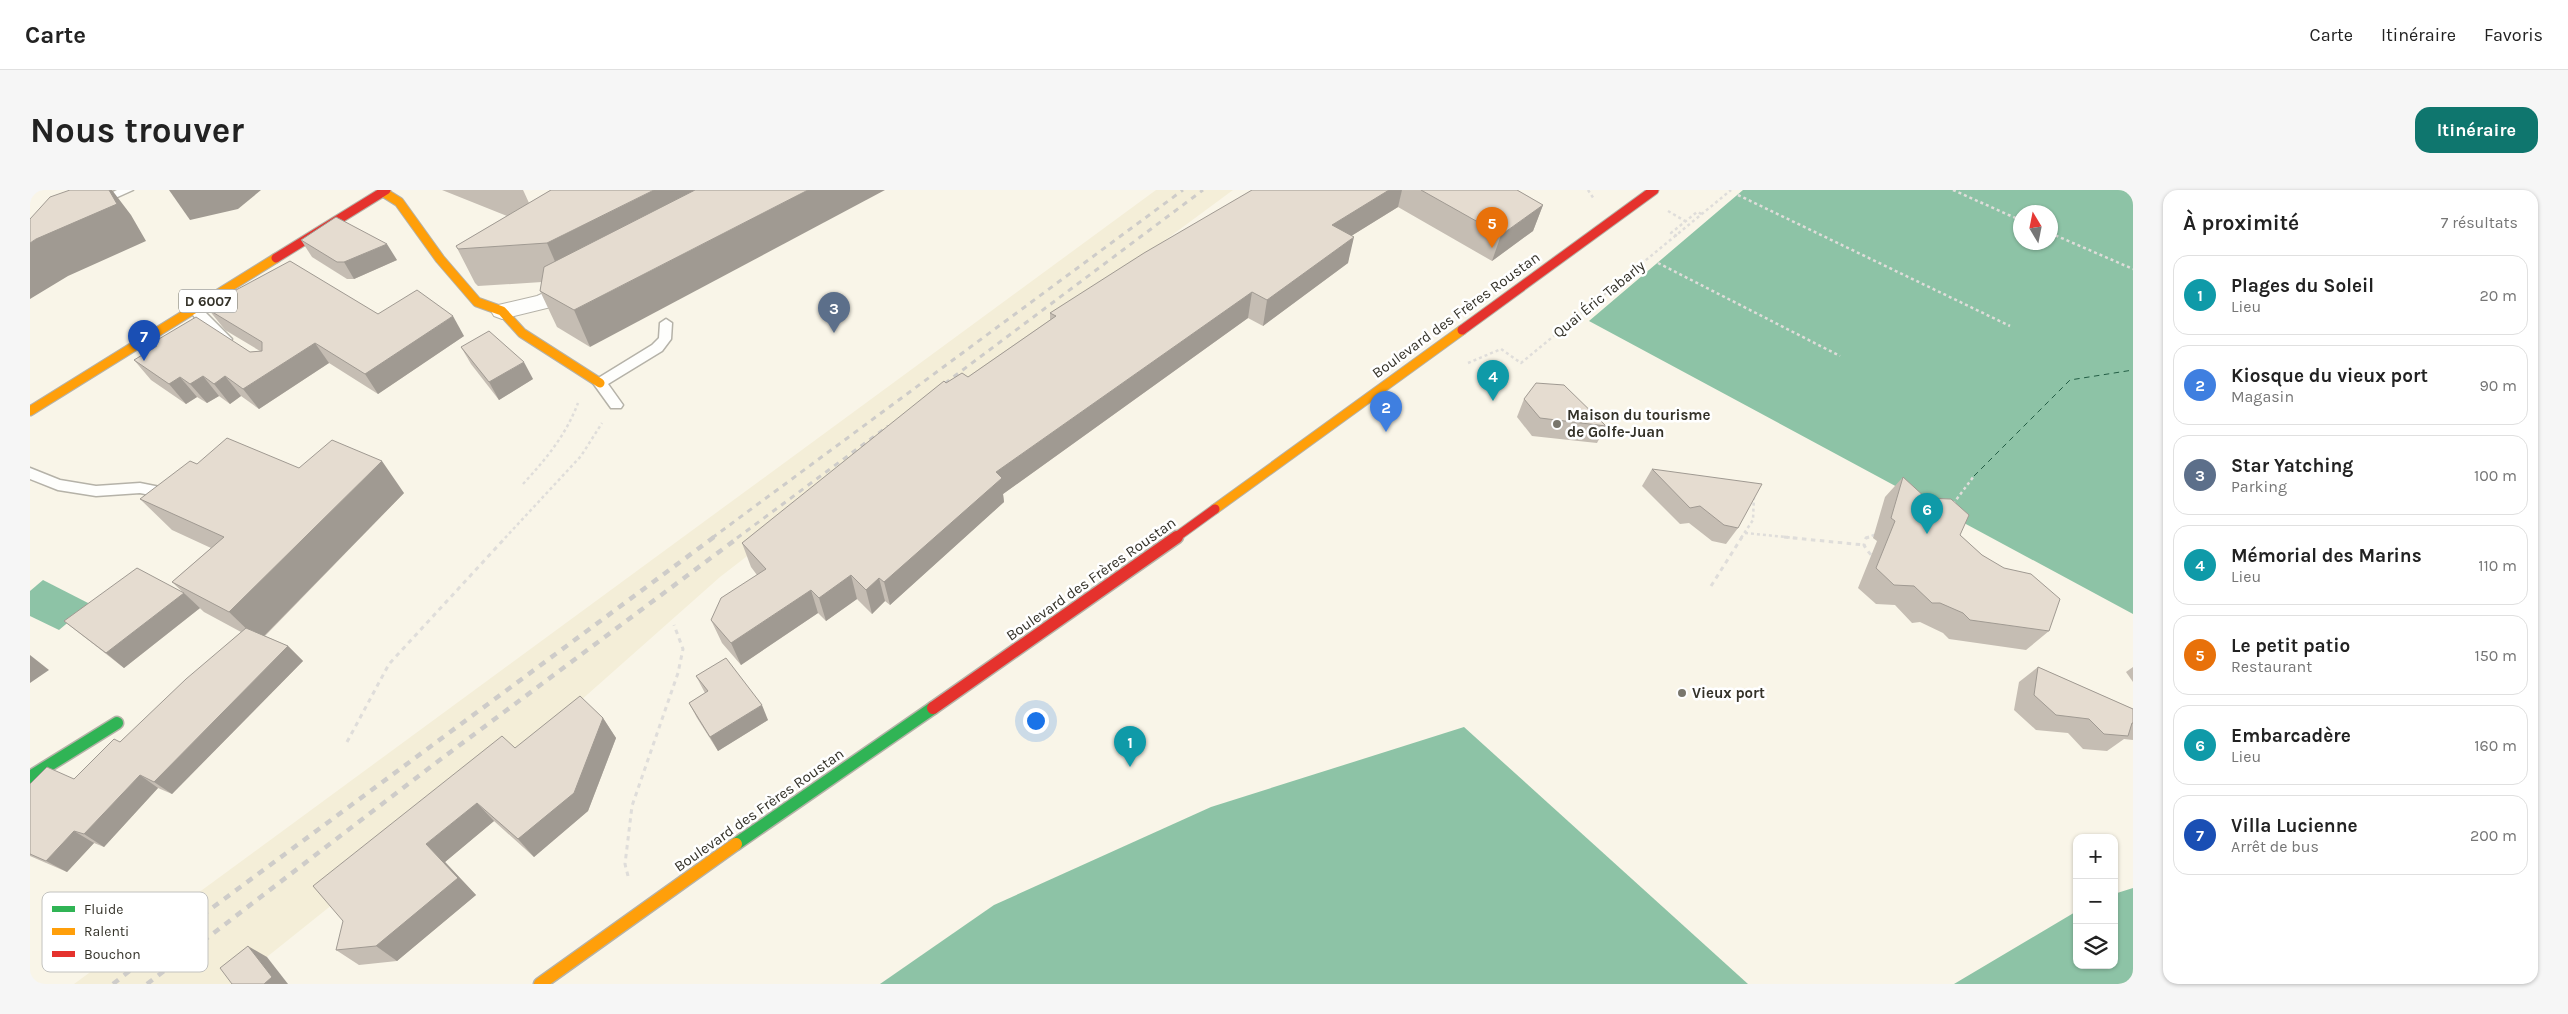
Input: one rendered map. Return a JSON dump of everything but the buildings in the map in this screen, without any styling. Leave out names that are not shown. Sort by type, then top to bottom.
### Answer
[{"type":"main road","name":"Boulevard des Frères Roustan","points":[[540,984],[645,907],[1109,586],[1654,190]]},
{"type":"main road","name":"D 6007","points":[[30,411],[384,191]]},
{"type":"main road","points":[[384,191],[399,202],[440,259],[477,302],[502,311],[522,332],[600,383]]},
{"type":"main road","points":[[30,777],[117,723]]},
{"type":"street","points":[[502,311],[543,302],[595,275]]},
{"type":"lane","points":[[83,208],[127,190]]},
{"type":"lane","points":[[195,309],[216,332],[240,348]]},
{"type":"lane","points":[[616,405],[600,383],[657,348],[665,339],[666,323]]},
{"type":"lane","points":[[30,473],[58,485],[96,491],[140,488],[181,496]]},
{"type":"path","name":"Quai Éric Tabarly","points":[[1521,363],[1731,190]]},
{"type":"path","points":[[1953,190],[2013,217]]},
{"type":"path","points":[[1738,195],[2010,326]]},
{"type":"path","points":[[1677,236],[1671,232],[1697,212],[1702,214]]},
{"type":"path","points":[[2058,236],[2133,269]]},
{"type":"path","points":[[1658,263],[1840,356]]},
{"type":"path","points":[[523,484],[551,455],[572,422],[584,373]]},
{"type":"path","points":[[347,742],[389,664],[581,456],[616,405]]},
{"type":"path","points":[[1952,506],[1974,476]]},
{"type":"path","points":[[1711,586],[1753,520],[1754,493]]},
{"type":"path","points":[[1745,534],[1864,545]]},
{"type":"path","points":[[1874,535],[1885,536],[1896,542],[1902,551],[1902,558],[1896,563],[1886,564],[1876,560],[1867,553],[1864,545],[1866,538],[1874,535]]},
{"type":"path","points":[[645,907],[625,864],[632,806],[678,673],[683,649],[674,625]]},
{"type":"shaded area","points":[[1156,190],[1233,190],[942,405],[720,577],[518,756],[233,984],[74,984],[90,972],[208,972],[208,892],[199,892]]},
{"type":"shaded area","points":[[1743,190],[2133,190],[2133,614],[1589,321]]},
{"type":"shaded area","points":[[43,580],[90,604],[59,630],[30,616],[30,591]]},
{"type":"shaded area","points":[[1464,727],[1748,984],[880,984],[994,905],[1211,807]]},
{"type":"shaded area","points":[[2133,888],[2133,984],[1954,984],[2073,913],[2073,969],[2118,969],[2118,893]]},
{"type":"ferry route","points":[[1974,476],[2070,380],[2133,370]]},
{"type":"railway","points":[[712,538],[1183,190]]},
{"type":"railway","points":[[936,390],[1203,190]]},
{"type":"railway","points":[[737,538],[888,426]]},
{"type":"railway","points":[[208,911],[714,537]]},
{"type":"railway","points":[[208,937],[433,765],[739,537]]},
{"type":"railway","points":[[113,984],[128,972]]},
{"type":"railway","points":[[147,984],[163,972]]},
{"type":"traffic: fast","points":[[736,844],[933,708]]},
{"type":"traffic: fast","points":[[30,777],[117,723]]},
{"type":"traffic: slow","points":[[383,192],[399,202],[440,259],[477,302],[502,311],[522,333],[600,383]]},
{"type":"traffic: slow","points":[[30,411],[276,258]]},
{"type":"traffic: slow","points":[[1215,509],[1462,330]]},
{"type":"traffic: slow","points":[[540,984],[736,844]]},
{"type":"traffic: jam","points":[[276,258],[386,190]]},
{"type":"traffic: jam","points":[[1462,330],[1654,190]]},
{"type":"traffic: jam","points":[[933,708],[1109,586],[1215,509]]},
{"type":"place","name":"Le petit patio","points":[[1492,248]]},
{"type":"place","name":"Star Yatching","points":[[834,333]]},
{"type":"place","name":"Villa Lucienne","points":[[144,361]]},
{"type":"place","name":"Mémorial des Marins","points":[[1493,401]]},
{"type":"place","name":"Maison du tourisme de Golfe-Juan","points":[[1557,424]]},
{"type":"place","name":"Kiosque du vieux port","points":[[1386,432]]},
{"type":"place","name":"Embarcadère","points":[[1927,534]]},
{"type":"place","name":"Vieux port","points":[[1682,693]]},
{"type":"place","name":"Plages du Soleil","points":[[1130,767]]}]
